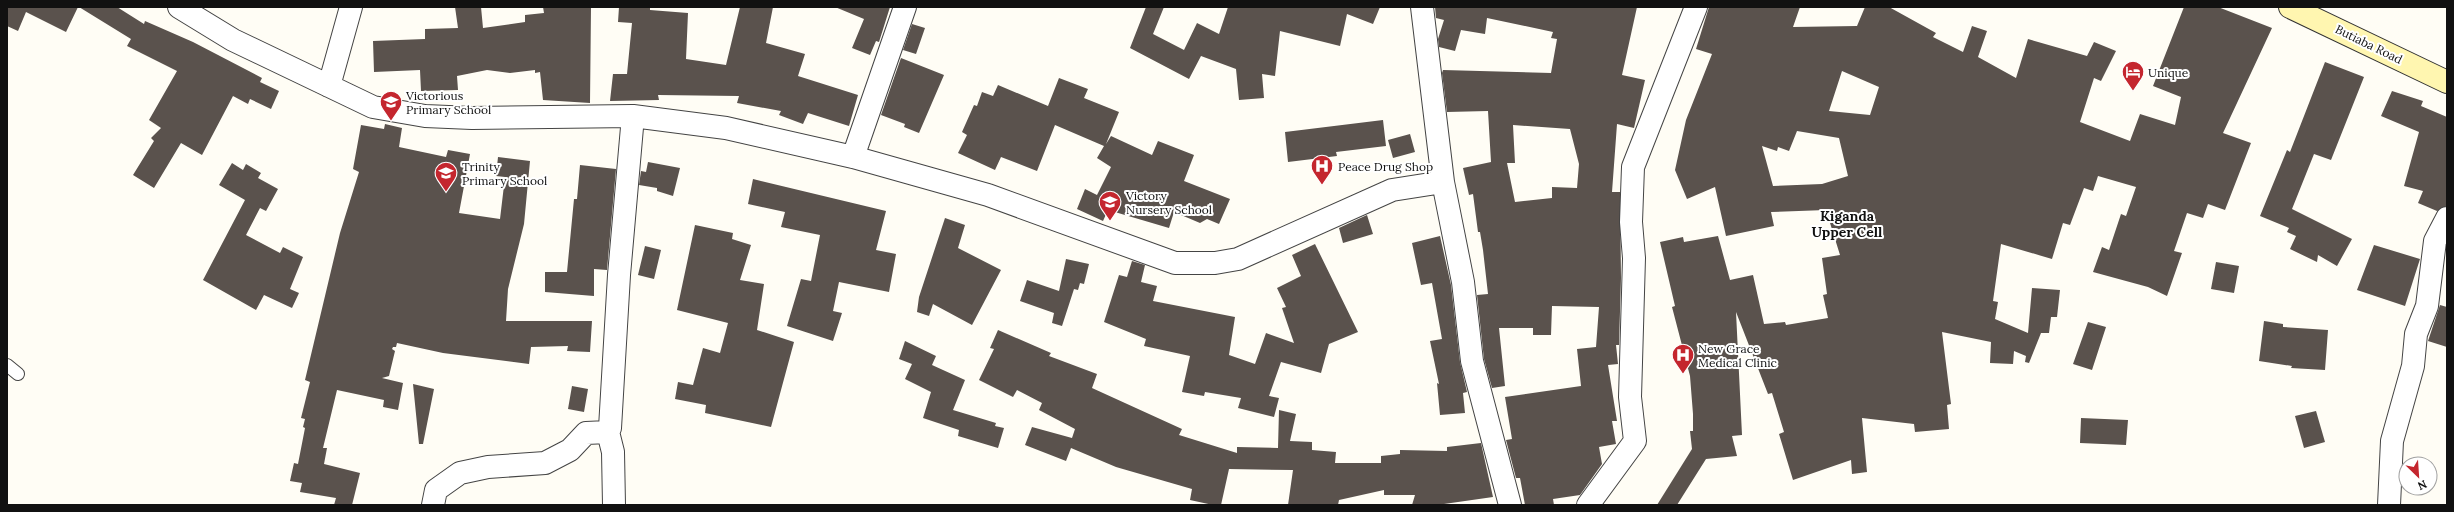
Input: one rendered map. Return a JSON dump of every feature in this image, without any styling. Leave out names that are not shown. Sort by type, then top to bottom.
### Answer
[{"type":"main road","name":"Butiaba Road","points":[[2290,7],[2447,82]]},
{"type":"street","points":[[179,7],[233,40],[373,107],[425,116],[472,118],[633,116],[726,128],[853,157],[988,195],[1175,263],[1215,263],[1238,259],[1392,190],[1443,182]]},
{"type":"street","points":[[329,86],[351,7]]},
{"type":"street","points":[[853,157],[905,7]]},
{"type":"street","points":[[1422,7],[1443,182],[1463,282],[1472,361],[1510,505]]},
{"type":"street","points":[[1588,505],[1635,441],[1630,397],[1634,258],[1631,222],[1633,167],[1696,7]]},
{"type":"street","points":[[614,505],[613,452],[608,432],[611,424],[619,275],[633,116]]},
{"type":"street","points":[[2389,505],[2392,441],[2413,366],[2416,334],[2427,306],[2435,242],[2447,218]]},
{"type":"street","points":[[433,505],[436,490],[460,473],[488,467],[545,463],[570,450],[586,433],[608,432]]},
{"type":"lane","points":[[7,365],[18,374]]},
{"type":"building","points":[[7,7],[78,7],[66,32],[26,12],[18,31],[7,26]]},
{"type":"building","points":[[79,7],[117,7],[144,24],[145,21],[193,42],[262,78],[260,82],[279,91],[271,109],[250,99],[248,104],[233,96],[202,155],[181,143],[154,188],[133,175],[154,141],[151,138],[161,128],[149,120],[177,71],[127,46],[131,39]]},
{"type":"building","points":[[455,7],[481,7],[483,28],[525,22],[525,15],[544,13],[543,7],[591,7],[590,103],[543,100],[540,72],[535,73],[535,70],[510,73],[487,70],[457,76],[458,90],[421,91],[420,70],[374,72],[373,41],[425,39],[425,29],[458,28]]},
{"type":"building","points":[[619,7],[650,7],[650,10],[688,13],[686,59],[726,65],[740,7],[773,7],[766,43],[805,54],[798,76],[858,95],[849,126],[808,113],[803,124],[779,115],[781,111],[737,103],[739,96],[658,95],[659,100],[610,101],[613,74],[627,74],[632,23],[618,22]]},
{"type":"building","points":[[835,7],[890,7],[879,42],[876,41],[870,55],[852,48],[864,19]]},
{"type":"building","points":[[1146,7],[1164,7],[1153,34],[1184,50],[1197,23],[1219,34],[1228,7],[1380,7],[1373,24],[1347,14],[1340,46],[1280,31],[1275,76],[1262,74],[1264,98],[1239,100],[1236,69],[1201,56],[1189,79],[1130,48]]},
{"type":"building","points":[[1435,7],[1637,7],[1622,75],[1645,80],[1634,128],[1617,124],[1612,192],[1620,192],[1621,278],[1619,345],[1616,345],[1618,364],[1608,365],[1617,421],[1612,421],[1616,444],[1599,447],[1602,464],[1580,495],[1553,499],[1554,505],[1525,505],[1520,478],[1516,478],[1506,440],[1512,439],[1505,397],[1581,386],[1577,349],[1596,347],[1599,307],[1552,306],[1551,335],[1533,335],[1533,328],[1499,328],[1505,386],[1492,388],[1484,359],[1477,295],[1488,294],[1483,250],[1480,232],[1478,232],[1473,194],[1469,195],[1463,168],[1491,162],[1488,111],[1447,112],[1442,73],[1443,70],[1551,73],[1557,39],[1551,38],[1553,32],[1487,18],[1485,34],[1461,30],[1455,51],[1439,47],[1438,39],[1444,20],[1436,18]],"holes":[[[1513,125],[1570,129],[1579,164],[1577,188],[1552,187],[1552,198],[1515,202],[1507,163],[1515,163]]]},
{"type":"building","points":[[1709,7],[1800,7],[1793,27],[1857,26],[1865,7],[1889,7],[1936,33],[1933,37],[1963,52],[1972,26],[1987,31],[1978,57],[2016,78],[2028,39],[2087,56],[2094,42],[2116,51],[2101,81],[2094,78],[2080,122],[2130,141],[2140,114],[2175,125],[2181,97],[2153,86],[2184,7],[2218,7],[2272,28],[2223,133],[2251,143],[2225,210],[2208,204],[2203,218],[2187,213],[2174,251],[2182,253],[2167,296],[2148,287],[2093,272],[2102,247],[2109,250],[2121,214],[2126,216],[2136,187],[2098,176],[2093,191],[2084,188],[2070,225],[2063,223],[2052,259],[2001,244],[1993,301],[1998,302],[1995,319],[2028,333],[2032,288],[2060,290],[2057,317],[2051,317],[2049,333],[2041,333],[2029,363],[2025,362],[2026,356],[2014,351],[2013,364],[1990,363],[1991,342],[1942,332],[1951,404],[1947,405],[1949,429],[1915,432],[1914,424],[1862,418],[1867,472],[1852,474],[1851,460],[1793,480],[1779,434],[1784,432],[1772,393],[1768,394],[1736,312],[1742,435],[1732,436],[1737,456],[1706,459],[1677,505],[1657,505],[1692,449],[1690,431],[1693,431],[1690,376],[1672,307],[1675,306],[1660,242],[1683,237],[1684,242],[1718,236],[1730,280],[1753,275],[1764,324],[1785,322],[1786,325],[1828,318],[1823,295],[1827,294],[1822,258],[1840,255],[1826,210],[1771,212],[1774,226],[1726,236],[1715,187],[1687,199],[1675,170],[1686,120],[1712,54],[1696,49]],"holes":[[[1842,71],[1879,87],[1870,115],[1829,111]],[[1797,131],[1839,138],[1848,176],[1822,184],[1773,186],[1762,146],[1777,151],[1778,147],[1789,151]]]},
{"type":"building","points":[[912,24],[925,28],[916,54],[903,50]]},
{"type":"building","points":[[901,58],[944,75],[919,133],[904,127],[905,124],[881,115]]},
{"type":"building","points":[[2325,62],[2364,77],[2331,160],[2314,154],[2292,209],[2352,239],[2337,266],[2318,255],[2317,262],[2290,249],[2296,236],[2287,232],[2289,228],[2260,216],[2287,150],[2290,152]]},
{"type":"building","points":[[1059,78],[1088,89],[1084,98],[1119,112],[1106,144],[1111,136],[1152,155],[1158,141],[1194,155],[1184,181],[1230,199],[1219,224],[1207,219],[1200,223],[1174,212],[1169,228],[1108,210],[1103,221],[1077,209],[1085,189],[1097,195],[1111,167],[1097,158],[1104,146],[1055,125],[1037,171],[1001,157],[995,170],[958,153],[967,135],[962,132],[974,105],[977,106],[982,92],[993,96],[998,85],[1048,106]]},
{"type":"building","points":[[2392,91],[2423,101],[2421,106],[2447,117],[2447,206],[2437,211],[2418,203],[2423,191],[2404,186],[2419,132],[2381,116]]},
{"type":"building","points":[[1383,120],[1386,146],[1336,152],[1337,156],[1288,162],[1285,132]]},
{"type":"building","points":[[385,124],[402,128],[399,147],[446,157],[448,150],[470,154],[459,213],[500,219],[505,177],[496,176],[498,157],[530,161],[524,224],[508,289],[506,321],[592,321],[590,352],[567,351],[568,346],[531,347],[529,364],[443,353],[397,343],[396,347],[393,347],[392,349],[395,351],[389,376],[382,378],[403,383],[398,410],[383,407],[384,400],[337,390],[323,448],[327,448],[324,464],[360,473],[352,505],[334,505],[336,498],[300,492],[302,483],[290,481],[294,463],[298,464],[305,428],[303,427],[305,419],[301,418],[310,382],[305,380],[340,233],[359,172],[353,169],[361,125],[384,129]]},
{"type":"building","points":[[1410,134],[1415,152],[1393,158],[1388,140]]},
{"type":"building","points":[[648,162],[680,168],[673,196],[657,191],[657,188],[639,185],[641,171],[646,172]]},
{"type":"building","points":[[232,163],[243,170],[246,164],[261,173],[258,178],[278,189],[266,211],[260,208],[246,235],[280,253],[283,247],[303,257],[290,289],[299,293],[292,308],[264,295],[256,310],[203,280],[245,200],[219,185]]},
{"type":"building","points":[[580,165],[616,169],[607,270],[594,269],[594,296],[545,292],[545,272],[567,272],[574,199],[577,199]]},
{"type":"building","points":[[753,179],[886,211],[876,250],[896,254],[889,292],[839,282],[833,311],[842,313],[833,341],[787,326],[801,279],[811,281],[820,235],[781,227],[785,212],[748,204]]},
{"type":"building","points":[[1367,215],[1373,234],[1343,243],[1339,228]]},
{"type":"building","points":[[945,218],[965,225],[958,248],[1001,270],[972,325],[933,304],[929,316],[917,312],[919,297]]},
{"type":"building","points":[[695,225],[733,233],[732,239],[751,245],[740,280],[764,284],[757,330],[794,342],[771,427],[705,413],[706,405],[675,399],[678,382],[693,385],[703,348],[720,353],[728,323],[677,310]]},
{"type":"building","points":[[1440,236],[1451,285],[1460,362],[1467,392],[1463,393],[1465,413],[1440,415],[1437,383],[1439,384],[1430,341],[1442,339],[1432,283],[1421,285],[1412,243]]},
{"type":"building","points":[[1315,244],[1358,332],[1329,344],[1321,373],[1281,362],[1269,396],[1279,398],[1274,417],[1238,408],[1241,398],[1205,392],[1204,396],[1182,392],[1190,356],[1144,346],[1146,339],[1104,322],[1119,275],[1127,277],[1132,261],[1145,265],[1141,282],[1157,286],[1153,301],[1235,317],[1229,355],[1255,364],[1266,333],[1294,343],[1282,308],[1286,307],[1277,288],[1301,276],[1292,255]]},
{"type":"building","points":[[2374,245],[2420,259],[2405,306],[2357,290]]},
{"type":"building","points":[[645,246],[661,250],[654,279],[638,275]]},
{"type":"building","points":[[1066,259],[1089,264],[1084,284],[1080,283],[1078,290],[1074,289],[1062,326],[1052,323],[1054,313],[1020,301],[1027,280],[1059,291]]},
{"type":"building","points":[[2216,262],[2239,266],[2234,293],[2211,289]]},
{"type":"building","points":[[2440,305],[2447,307],[2447,347],[2428,341]]},
{"type":"building","points":[[2264,321],[2283,324],[2283,327],[2328,330],[2325,370],[2291,368],[2292,366],[2259,361]]},
{"type":"building","points":[[2088,322],[2106,327],[2092,370],[2073,364]]},
{"type":"building","points":[[998,330],[1051,353],[1049,356],[1097,374],[1092,388],[1182,429],[1179,435],[1237,453],[1237,447],[1278,448],[1279,410],[1296,414],[1290,441],[1312,442],[1312,450],[1336,452],[1335,463],[1381,463],[1381,456],[1400,454],[1400,450],[1447,451],[1447,447],[1481,443],[1493,497],[1437,505],[1412,505],[1415,495],[1384,495],[1384,490],[1339,500],[1338,505],[1288,505],[1293,470],[1229,469],[1221,505],[1213,505],[1190,500],[1192,489],[1116,467],[1071,448],[1066,461],[1025,445],[1032,427],[1072,438],[1075,429],[1039,410],[1042,403],[1017,390],[1013,397],[979,380],[994,349],[990,348]]},
{"type":"building","points":[[905,341],[936,356],[932,365],[965,380],[953,410],[996,423],[995,426],[1004,428],[998,448],[958,436],[959,430],[923,418],[931,392],[905,379],[912,364],[899,359]]},
{"type":"building","points":[[413,384],[434,389],[423,444],[419,444]]},
{"type":"building","points":[[572,386],[588,389],[584,412],[568,409]]},
{"type":"building","points":[[2316,411],[2325,442],[2304,448],[2295,416]]},
{"type":"building","points":[[2081,418],[2128,420],[2126,445],[2080,443]]},
{"type":"place","name":"Unique","points":[[2133,92]]},
{"type":"place","name":"Victorious Primary School","points":[[391,122]]},
{"type":"place","name":"Peace Drug Shop","points":[[1322,186]]},
{"type":"place","name":"Trinity Primary School","points":[[446,192]]},
{"type":"place","name":"Victory Nursery School","points":[[1110,222]]},
{"type":"place","name":"New Grace Medical Clinic","points":[[1683,374]]},
{"type":"district","name":"Kiganda Upper Cell","points":[[1847,224]]}]
